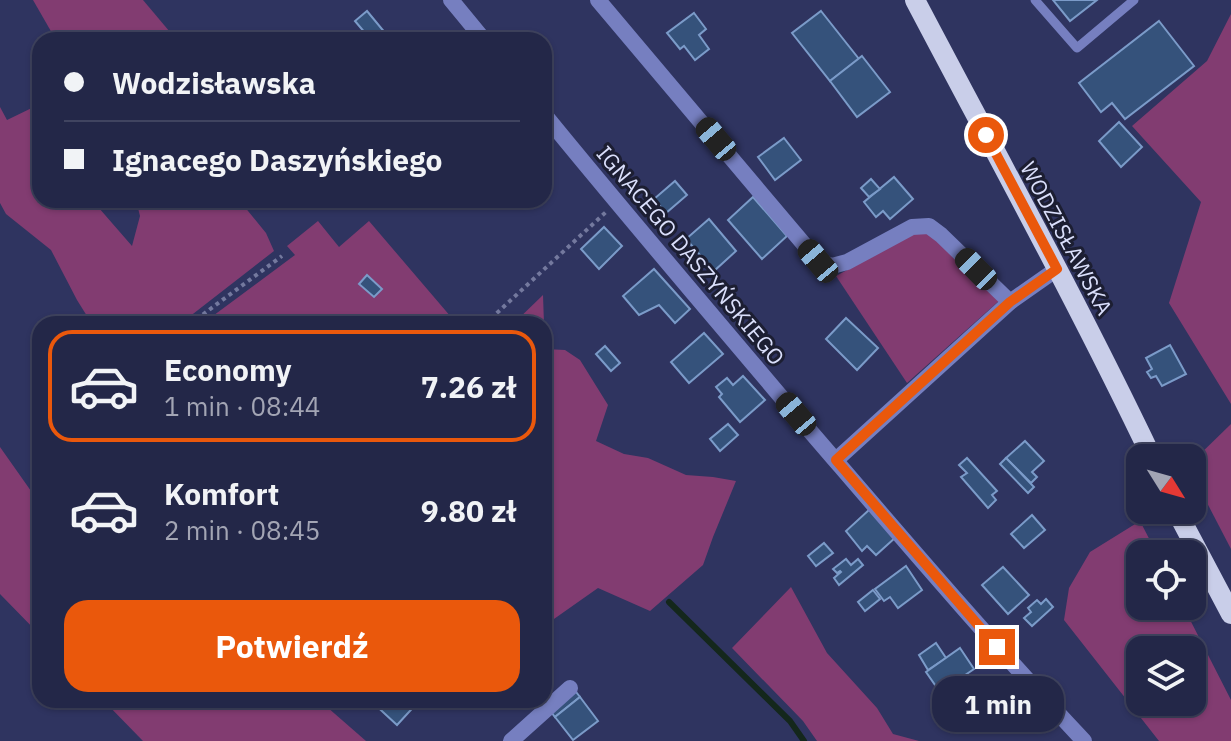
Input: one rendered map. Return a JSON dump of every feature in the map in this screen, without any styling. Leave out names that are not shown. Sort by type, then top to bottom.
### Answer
[{"type":"main road","name":"WODZISŁAWSKA","points":[[915,0],[1145,444]]},
{"type":"main road","points":[[1183,524],[1231,614]]},
{"type":"street","points":[[451,0],[477,32]]},
{"type":"street","points":[[598,0],[818,261],[832,266],[847,262],[912,227],[929,226],[1010,302]]},
{"type":"street","name":"IGNACEGO DASZYŃSKIEGO","points":[[552,124],[836,460],[1018,671],[1084,741]]},
{"type":"street","points":[[836,460],[1010,302],[1057,269]]},
{"type":"street","points":[[552,704],[570,688]]},
{"type":"street","points":[[511,741],[548,708]]},
{"type":"lane","points":[[1035,0],[1077,48],[1134,0]]},
{"type":"path","points":[[494,316],[617,203]]},
{"type":"path","points":[[201,316],[282,256]]},
{"type":"shaded area","points":[[33,0],[143,0],[170,32],[51,32]]},
{"type":"shaded area","points":[[1231,14],[1231,404],[1169,303],[1201,202],[1132,126],[1207,61]]},
{"type":"shaded area","points":[[0,107],[7,120],[32,108],[32,208],[99,208],[132,246],[140,216],[138,208],[246,208],[266,233],[274,251],[190,316],[87,316],[51,250],[6,214],[0,203]]},
{"type":"shaded area","points":[[318,221],[339,247],[369,221],[450,316],[213,316],[295,255],[287,246]]},
{"type":"shaded area","points":[[917,232],[933,233],[1000,300],[907,383],[836,276]]},
{"type":"shaded area","points":[[543,295],[544,316],[521,316]]},
{"type":"shaded area","points":[[552,349],[565,350],[580,360],[608,405],[596,441],[624,454],[648,458],[686,475],[736,481],[703,565],[650,611],[598,588],[552,620]]},
{"type":"shaded area","points":[[1231,424],[1231,549],[1206,501],[1206,448]]},
{"type":"shaded area","points":[[0,447],[32,492],[32,627],[0,594]]},
{"type":"shaded area","points":[[1135,524],[1142,524],[1150,540],[1126,540],[1126,620],[1190,620],[1198,636],[1126,636],[1126,699],[1064,620],[1069,588],[1090,552]]},
{"type":"shaded area","points":[[791,587],[827,653],[877,708],[893,734],[919,741],[817,741],[803,721],[732,648]]},
{"type":"shaded area","points":[[1206,651],[1231,700],[1231,741],[1159,741],[1139,716],[1206,716]]},
{"type":"shaded area","points":[[111,708],[328,708],[366,741],[143,741]]},
{"type":"building","points":[[1053,0],[1097,0],[1070,21]]},
{"type":"building","points":[[367,11],[384,32],[364,32],[355,21]]},
{"type":"building","points":[[821,11],[859,59],[830,81],[792,33]]},
{"type":"building","points":[[694,13],[706,29],[699,35],[709,49],[695,60],[684,46],[680,49],[667,33]]},
{"type":"building","points":[[1159,21],[1194,66],[1125,119],[1112,103],[1101,112],[1079,83]]},
{"type":"building","points":[[862,56],[890,92],[857,117],[830,81]]},
{"type":"building","points":[[1119,122],[1142,147],[1121,167],[1099,141]]},
{"type":"building","points":[[784,138],[801,160],[775,180],[758,157]]},
{"type":"building","points":[[894,177],[913,199],[890,219],[883,211],[876,217],[864,202]]},
{"type":"building","points":[[871,179],[880,189],[869,197],[861,188]]},
{"type":"building","points":[[675,181],[687,195],[666,213],[654,199]]},
{"type":"building","points":[[753,197],[787,236],[762,259],[728,220]]},
{"type":"building","points":[[709,219],[736,251],[714,271],[686,239]]},
{"type":"building","points":[[604,227],[622,246],[599,269],[581,249]]},
{"type":"building","points":[[654,269],[690,309],[675,323],[659,305],[639,315],[623,296]]},
{"type":"building","points":[[367,275],[382,289],[374,297],[359,284]]},
{"type":"building","points":[[846,318],[878,348],[857,370],[826,339]]},
{"type":"building","points":[[704,333],[723,354],[689,383],[671,362]]},
{"type":"building","points":[[1170,345],[1186,374],[1162,386],[1156,376],[1151,378],[1147,372],[1152,369],[1146,358]]},
{"type":"building","points":[[605,346],[620,363],[611,371],[596,354]]},
{"type":"building","points":[[743,376],[765,400],[740,422],[719,397],[722,394],[716,387],[727,378],[733,385]]},
{"type":"building","points":[[728,424],[738,435],[720,451],[710,439]]},
{"type":"building","points":[[1025,441],[1044,461],[1032,472],[1037,477],[1031,483],[1006,458]]},
{"type":"building","points":[[967,458],[997,491],[992,495],[996,500],[988,508],[961,477],[967,473],[959,465]]},
{"type":"building","points":[[1006,458],[1034,487],[1028,493],[1000,464]]},
{"type":"building","points":[[870,509],[896,537],[876,555],[867,546],[862,551],[846,531]]},
{"type":"building","points":[[1032,515],[1045,530],[1024,548],[1011,534]]},
{"type":"building","points":[[824,543],[833,553],[816,566],[808,556]]},
{"type":"building","points":[[846,559],[851,565],[858,559],[863,565],[839,585],[834,578],[841,572],[833,569]]},
{"type":"building","points":[[906,566],[922,590],[898,608],[890,597],[884,601],[875,589]]},
{"type":"building","points":[[1003,567],[1029,595],[1008,614],[982,585]]},
{"type":"building","points":[[873,590],[880,599],[865,611],[858,602]]},
{"type":"building","points":[[1046,599],[1053,607],[1032,626],[1024,618],[1031,612],[1028,608],[1037,600],[1041,604]]},
{"type":"building","points":[[936,643],[946,658],[928,670],[919,655]]},
{"type":"building","points":[[960,648],[974,669],[940,692],[926,672]]},
{"type":"building","points":[[1018,669],[1038,689],[1013,715],[1005,708],[1002,711],[992,695]]},
{"type":"building","points":[[573,688],[580,697],[555,717],[548,708],[552,708]]},
{"type":"building","points":[[580,697],[598,721],[573,740],[555,717]]},
{"type":"building","points":[[379,708],[413,708],[397,725]]},
{"type":"waterway","points":[[669,602],[790,721],[804,741]]},
{"type":"route","points":[[986,135],[1057,269],[1010,302],[836,460],[997,647]]}]
